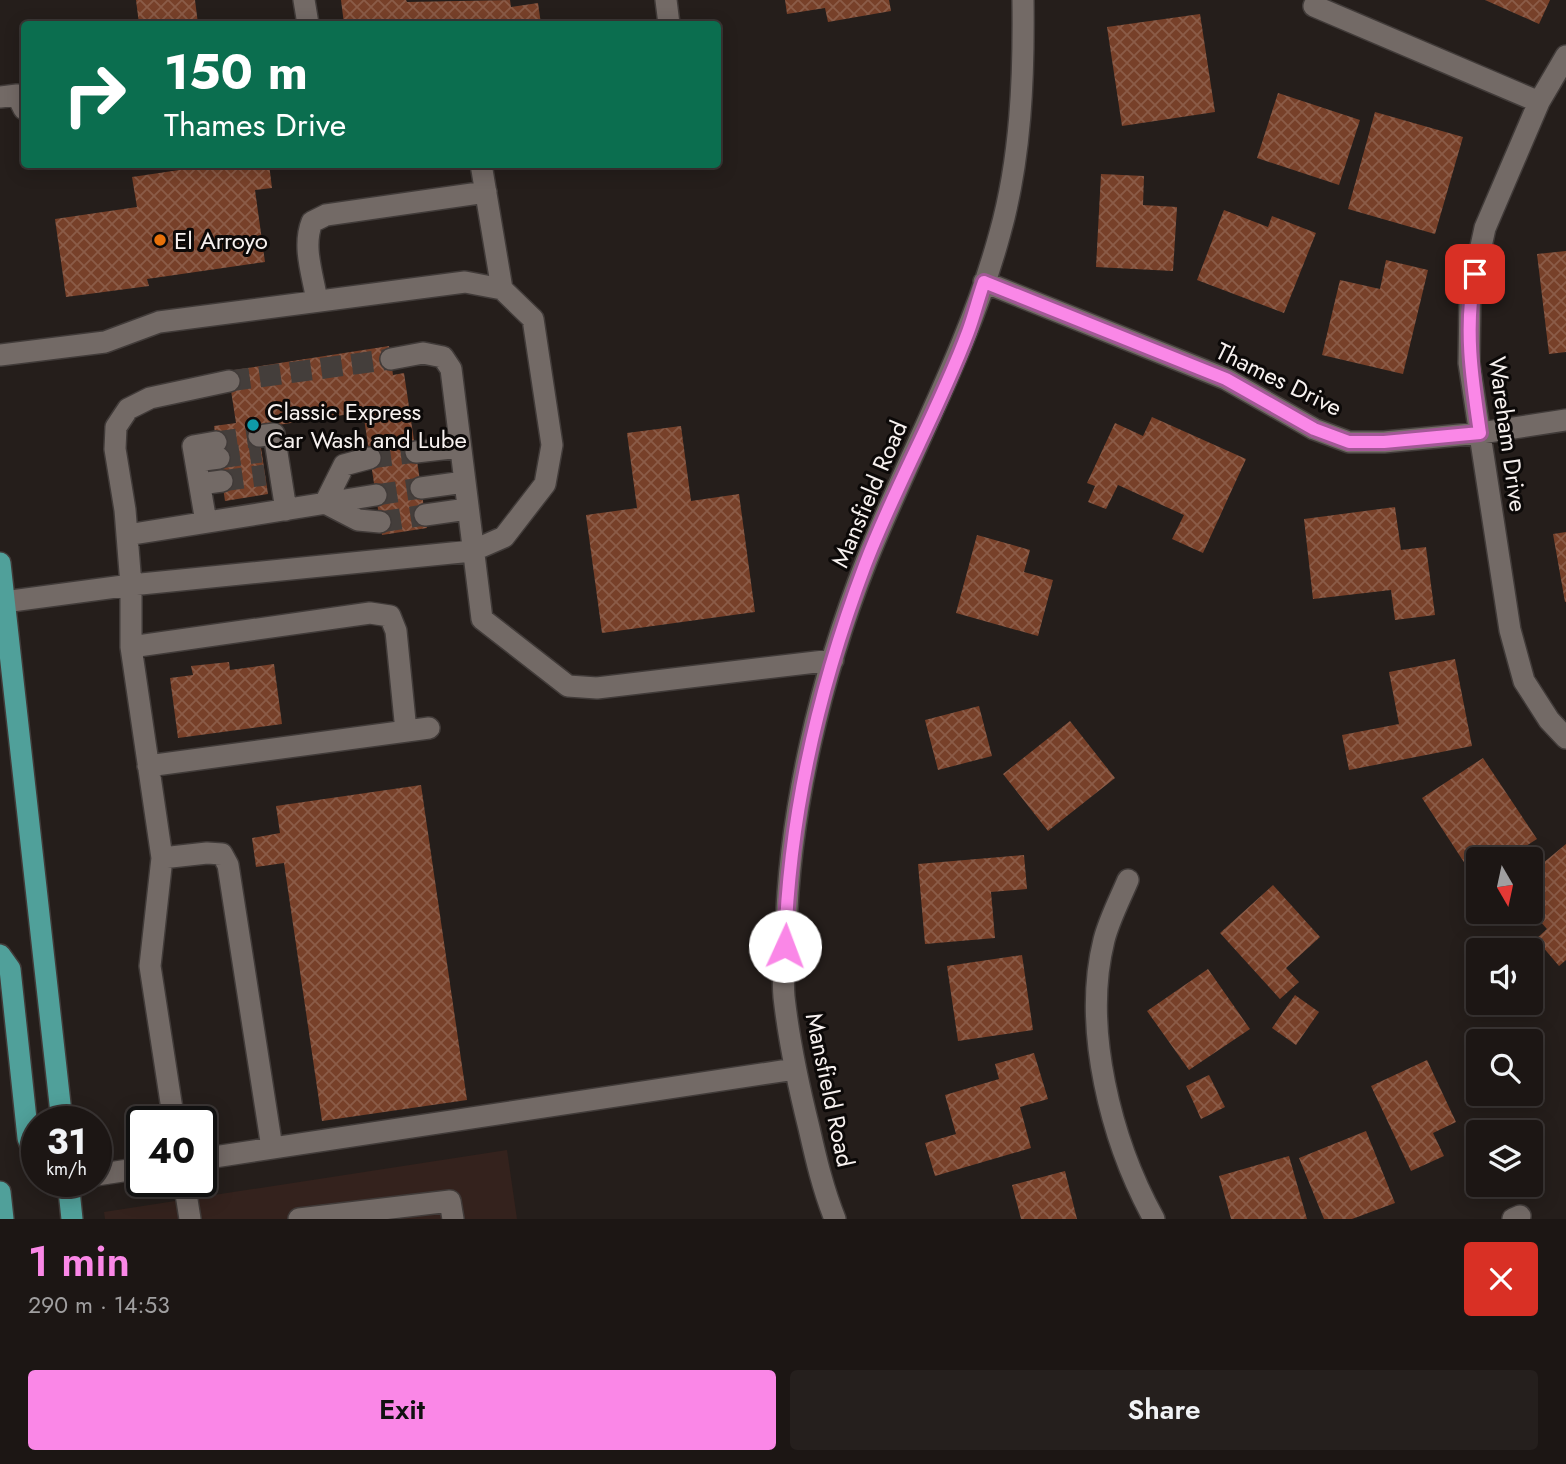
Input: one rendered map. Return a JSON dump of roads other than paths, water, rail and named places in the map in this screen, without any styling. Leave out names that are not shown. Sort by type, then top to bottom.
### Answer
[{"type":"main road","points":[[0,563],[2,603],[60,1106]]},
{"type":"main road","points":[[0,955],[10,969],[25,1106]]},
{"type":"main road","points":[[0,1192],[3,1219]]},
{"type":"main road","points":[[70,1197],[72,1219]]},
{"type":"street","points":[[304,0],[308,21]]},
{"type":"street","points":[[666,0],[669,21]]},
{"type":"street","name":"Mansfield Road","points":[[835,1219],[825,1196],[795,1069],[784,993],[786,899],[798,803],[833,660],[866,564],[967,333],[1000,233],[1011,181],[1024,71],[1023,0]]},
{"type":"street","points":[[1314,6],[1539,102]]},
{"type":"street","name":"Wareham Drive","points":[[1566,56],[1539,102],[1485,228],[1470,297],[1469,363],[1510,630],[1524,681],[1549,720],[1566,738]]},
{"type":"street","points":[[0,97],[17,95],[21,103]]},
{"type":"street","points":[[482,168],[502,289]]},
{"type":"street","points":[[317,301],[307,245],[312,222],[326,215],[486,192]]},
{"type":"street","points":[[0,355],[105,342],[159,322],[465,282],[502,289],[533,319],[552,445],[545,484],[504,537],[472,551],[131,585],[2,603]]},
{"type":"street","name":"Thames Drive","points":[[984,282],[1226,379],[1314,429],[1349,442],[1384,442],[1480,433],[1566,420]]},
{"type":"street","points":[[391,359],[422,354],[443,357],[451,369],[482,619],[568,686],[597,688],[833,660]]},
{"type":"street","points":[[172,1106],[150,966],[162,858],[131,647],[131,585],[115,449],[116,427],[128,409],[150,398],[229,381]]},
{"type":"street","points":[[265,446],[286,510]]},
{"type":"street","points":[[416,453],[460,447]]},
{"type":"street","points":[[206,522],[196,461],[218,450]]},
{"type":"street","points":[[325,503],[344,465],[370,458]]},
{"type":"street","points":[[200,484],[222,481]]},
{"type":"street","points":[[421,488],[464,482]]},
{"type":"street","points":[[127,535],[376,495]]},
{"type":"street","points":[[325,503],[358,520],[380,522]]},
{"type":"street","points":[[425,514],[467,509]]},
{"type":"street","points":[[131,647],[383,613],[390,616],[396,631],[406,732]]},
{"type":"street","points":[[148,766],[429,728]]},
{"type":"street","points":[[162,858],[222,854],[228,865],[272,1148]]},
{"type":"street","points":[[1128,880],[1104,939],[1097,997],[1102,1072],[1118,1135],[1154,1219]]},
{"type":"street","points":[[217,1157],[795,1069]]},
{"type":"street","points":[[187,1197],[190,1219]]},
{"type":"street","points":[[299,1219],[450,1201],[453,1219]]},
{"type":"tunnel","points":[[229,381],[391,359]]},
{"type":"tunnel","points":[[216,442],[259,436]]},
{"type":"tunnel","points":[[219,458],[261,452]]},
{"type":"tunnel","points":[[370,458],[416,452]]},
{"type":"tunnel","points":[[222,481],[265,475]]},
{"type":"tunnel","points":[[376,495],[421,488]]},
{"type":"tunnel","points":[[380,522],[425,515]]},
{"type":"place","name":"El Arroyo","points":[[160,240]]},
{"type":"place","name":"Classic Express Car Wash and Lube","points":[[253,425]]}]
